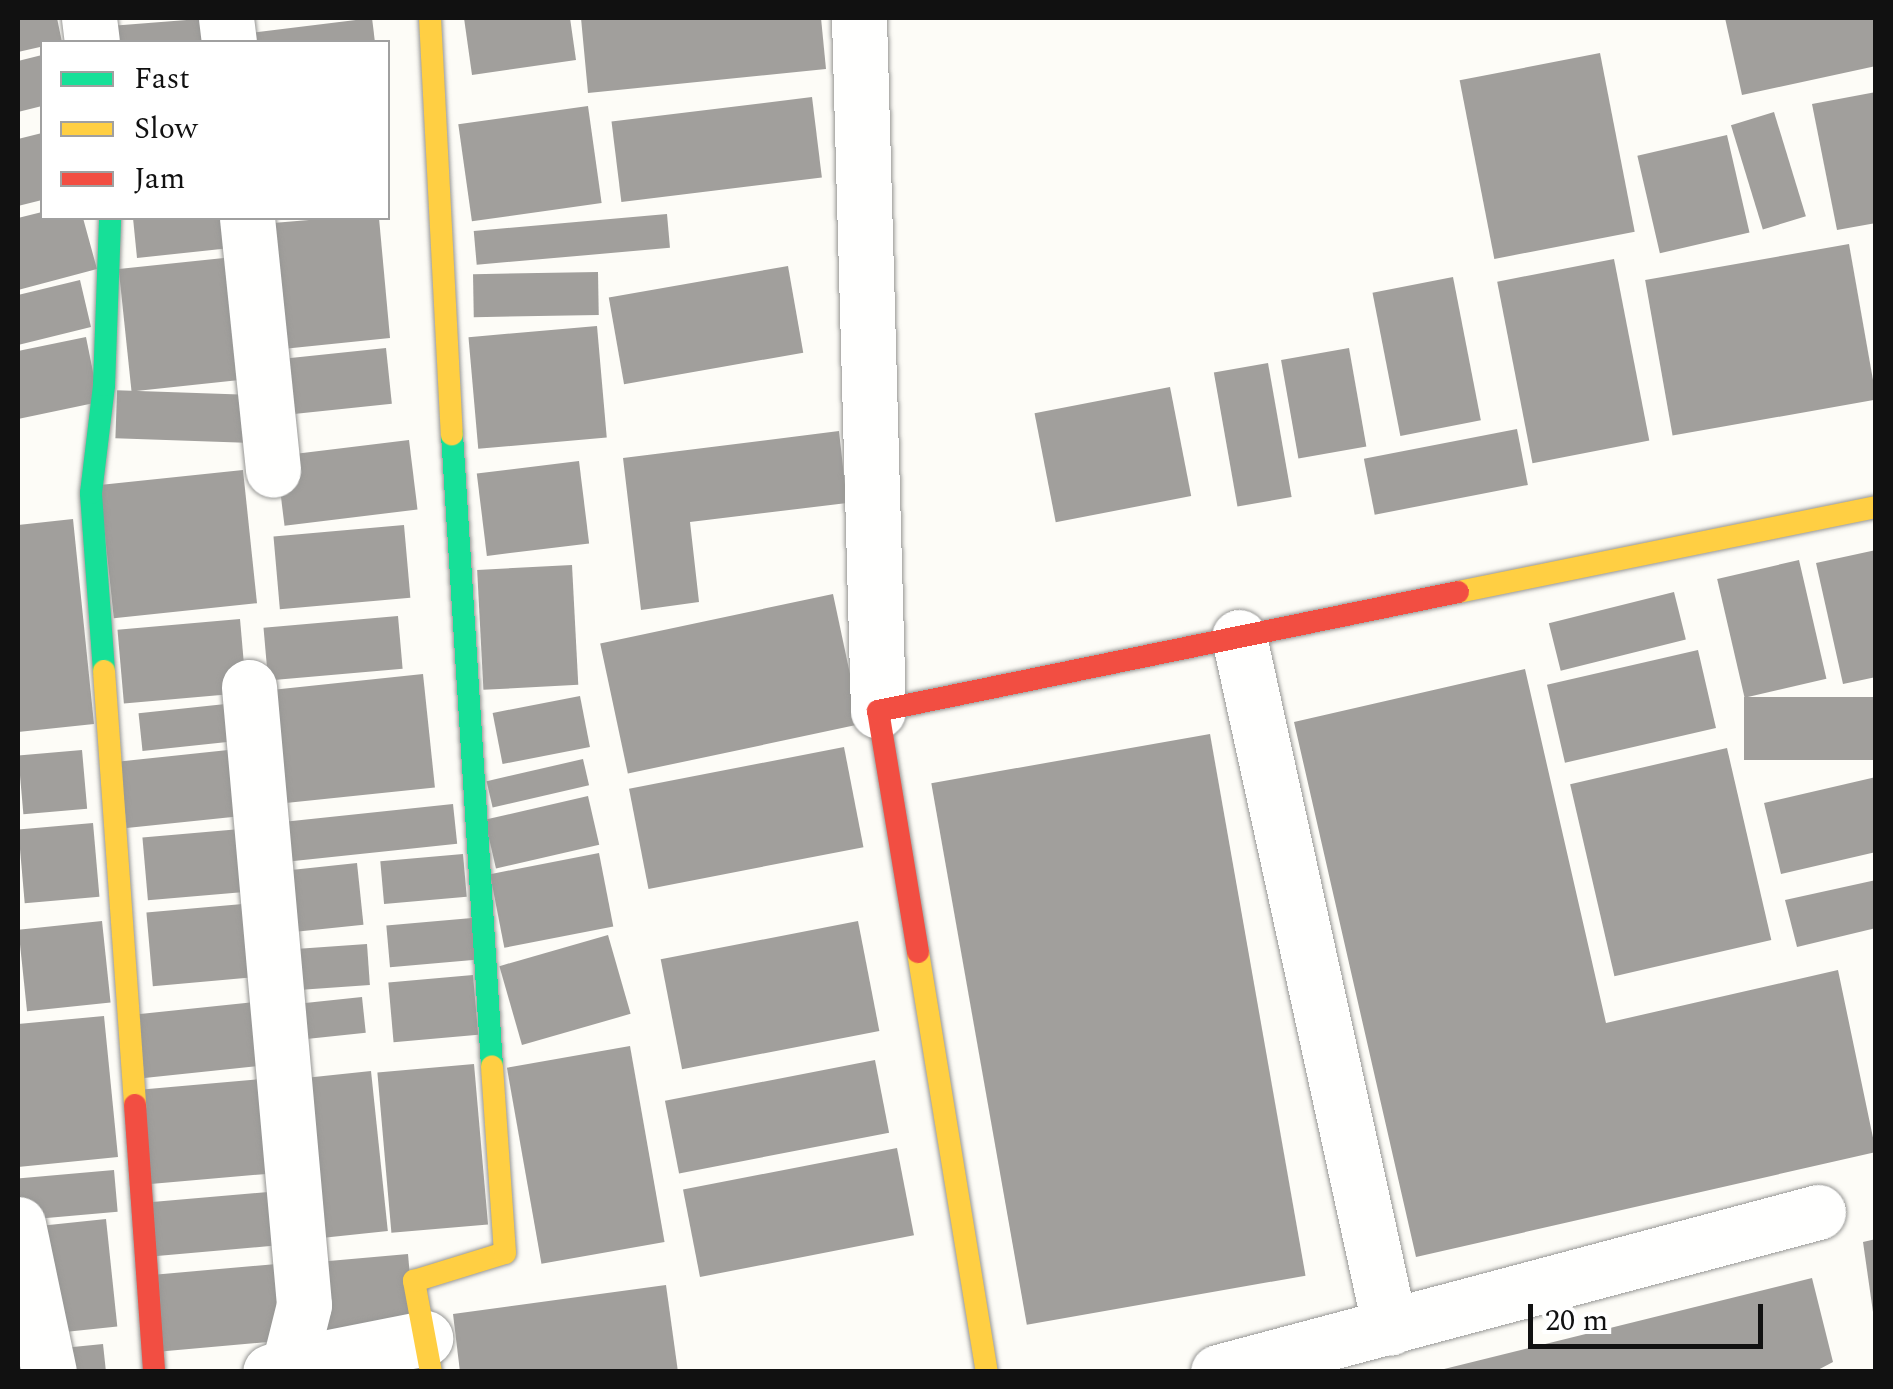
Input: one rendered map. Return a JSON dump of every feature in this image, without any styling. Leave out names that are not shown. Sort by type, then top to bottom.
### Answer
[{"type":"street","points":[[249,687],[304,1305],[280,1368],[428,1355],[414,1281],[505,1253],[468,721],[430,18]]},
{"type":"street","points":[[859,18],[878,711],[987,1372]]},
{"type":"street","points":[[110,220],[104,384],[91,493],[154,1372]]},
{"type":"street","points":[[247,220],[274,470]]},
{"type":"street","points":[[878,711],[1876,507]]},
{"type":"street","points":[[1239,638],[1390,1328]]},
{"type":"street","points":[[1218,1372],[1818,1212]]},
{"type":"street","points":[[18,1224],[49,1372]]},
{"type":"building","points":[[18,18],[57,18],[62,40],[40,40],[40,47],[18,52]]},
{"type":"building","points":[[212,18],[214,40],[112,40],[110,26]]},
{"type":"building","points":[[372,18],[375,40],[247,40],[246,33]]},
{"type":"building","points":[[464,18],[570,18],[576,60],[472,75]]},
{"type":"building","points":[[581,18],[821,18],[826,69],[588,93]]},
{"type":"building","points":[[1725,18],[1874,18],[1876,66],[1742,95]]},
{"type":"building","points":[[1600,53],[1635,232],[1494,259],[1460,80]]},
{"type":"building","points":[[40,56],[40,106],[18,112],[18,61]]},
{"type":"building","points":[[1876,92],[1876,223],[1837,230],[1812,104]]},
{"type":"building","points":[[812,97],[822,177],[621,202],[612,122]]},
{"type":"building","points":[[588,106],[602,203],[472,221],[458,124]]},
{"type":"building","points":[[1774,112],[1806,216],[1763,229],[1731,125]]},
{"type":"building","points":[[40,134],[40,200],[18,206],[18,139]]},
{"type":"building","points":[[1727,135],[1749,232],[1660,253],[1637,156]]},
{"type":"building","points":[[40,212],[40,220],[84,220],[97,269],[18,290],[18,218]]},
{"type":"building","points":[[667,214],[670,248],[477,265],[474,231]]},
{"type":"building","points":[[133,220],[237,220],[240,247],[137,258]]},
{"type":"building","points":[[379,220],[390,338],[273,350],[261,224]]},
{"type":"building","points":[[1849,244],[1876,400],[1673,436],[1645,280]]},
{"type":"building","points":[[243,256],[256,378],[132,391],[119,269]]},
{"type":"building","points":[[1614,259],[1649,441],[1532,463],[1497,282]]},
{"type":"building","points":[[788,266],[803,353],[624,384],[609,298]]},
{"type":"building","points":[[598,272],[599,315],[474,317],[473,274]]},
{"type":"building","points":[[1453,277],[1481,420],[1400,436],[1373,293]]},
{"type":"building","points":[[80,280],[91,327],[18,345],[18,295]]},
{"type":"building","points":[[597,326],[607,438],[478,449],[468,337]]},
{"type":"building","points":[[86,337],[99,402],[18,419],[18,351]]},
{"type":"building","points":[[386,348],[392,404],[284,415],[279,359]]},
{"type":"building","points":[[1349,348],[1366,446],[1298,458],[1281,360]]},
{"type":"building","points":[[1268,363],[1292,497],[1237,506],[1214,373]]},
{"type":"building","points":[[1170,387],[1191,496],[1056,522],[1035,413]]},
{"type":"building","points":[[117,390],[254,395],[252,443],[115,438]]},
{"type":"building","points":[[1517,429],[1528,485],[1375,515],[1364,459]]},
{"type":"building","points":[[839,431],[847,503],[690,522],[699,602],[641,610],[623,458]]},
{"type":"building","points":[[409,440],[418,509],[285,526],[276,456]]},
{"type":"building","points":[[579,461],[589,543],[487,556],[477,474]]},
{"type":"building","points":[[243,470],[257,603],[114,618],[100,485]]},
{"type":"building","points":[[73,519],[94,724],[18,732],[18,525]]},
{"type":"building","points":[[404,525],[410,598],[280,609],[273,536]]},
{"type":"building","points":[[1876,550],[1876,677],[1843,684],[1816,563]]},
{"type":"building","points":[[1799,560],[1826,679],[1745,698],[1717,579]]},
{"type":"building","points":[[572,565],[578,685],[483,690],[477,570]]},
{"type":"building","points":[[1674,592],[1686,640],[1561,671],[1549,623]]},
{"type":"building","points":[[833,594],[861,724],[628,774],[600,643]]},
{"type":"building","points":[[398,616],[403,669],[268,681],[264,628]]},
{"type":"building","points":[[240,619],[246,693],[124,703],[117,630]]},
{"type":"building","points":[[1698,650],[1716,728],[1565,763],[1547,685]]},
{"type":"building","points":[[1525,669],[1606,1023],[1838,970],[1876,1152],[1416,1257],[1294,722]]},
{"type":"building","points":[[423,674],[435,787],[274,804],[262,691]]},
{"type":"building","points":[[580,696],[590,747],[503,764],[493,713]]},
{"type":"building","points":[[1744,697],[1876,697],[1876,760],[1744,760]]},
{"type":"building","points":[[235,703],[239,741],[143,751],[139,713]]},
{"type":"building","points":[[1210,734],[1306,1276],[1027,1325],[931,783]]},
{"type":"building","points":[[844,747],[863,847],[648,889],[629,789]]},
{"type":"building","points":[[247,748],[254,815],[127,828],[120,761]]},
{"type":"building","points":[[1727,748],[1771,940],[1614,976],[1570,784]]},
{"type":"building","points":[[82,750],[87,809],[23,814],[18,756]]},
{"type":"building","points":[[583,759],[589,785],[493,808],[487,781]]},
{"type":"building","points":[[1876,777],[1876,852],[1781,874],[1764,803]]},
{"type":"building","points":[[588,796],[599,845],[496,869],[485,820]]},
{"type":"building","points":[[453,804],[457,844],[270,863],[266,824]]},
{"type":"building","points":[[93,823],[99,897],[25,903],[18,830]]},
{"type":"building","points":[[252,828],[257,891],[148,900],[142,838]]},
{"type":"building","points":[[599,853],[613,927],[504,948],[490,874]]},
{"type":"building","points":[[463,854],[467,897],[384,904],[380,861]]},
{"type":"building","points":[[357,863],[363,925],[279,934],[272,872]]},
{"type":"building","points":[[1876,880],[1876,928],[1797,947],[1785,900]]},
{"type":"building","points":[[254,903],[260,977],[153,986],[146,912]]},
{"type":"building","points":[[472,918],[476,960],[390,967],[386,925]]},
{"type":"building","points":[[102,921],[111,1003],[27,1011],[18,930]]},
{"type":"building","points":[[858,921],[879,1031],[682,1069],[661,959]]},
{"type":"building","points":[[608,935],[631,1014],[522,1045],[499,966]]},
{"type":"building","points":[[367,944],[370,985],[284,991],[281,950]]},
{"type":"building","points":[[473,975],[478,1035],[394,1042],[388,982]]},
{"type":"building","points":[[362,997],[366,1033],[285,1041],[281,1005]]},
{"type":"building","points":[[255,1002],[262,1066],[144,1078],[138,1014]]},
{"type":"building","points":[[104,1016],[118,1157],[18,1167],[18,1024]]},
{"type":"building","points":[[630,1046],[665,1242],[541,1264],[507,1068]]},
{"type":"building","points":[[875,1060],[889,1133],[679,1173],[665,1101]]},
{"type":"building","points":[[474,1064],[488,1224],[391,1233],[377,1072]]},
{"type":"building","points":[[371,1071],[388,1231],[307,1240],[290,1079]]},
{"type":"building","points":[[261,1079],[269,1174],[148,1184],[139,1090]]},
{"type":"building","points":[[897,1148],[914,1235],[700,1277],[683,1190]]},
{"type":"building","points":[[114,1170],[118,1212],[21,1220],[18,1178]]},
{"type":"building","points":[[268,1192],[273,1246],[154,1256],[149,1202]]},
{"type":"building","points":[[106,1219],[117,1326],[46,1334],[34,1227]]},
{"type":"building","points":[[1876,1239],[1876,1311],[1873,1312],[1863,1242]]},
{"type":"building","points":[[408,1254],[414,1327],[310,1336],[303,1263]]},
{"type":"building","points":[[288,1263],[295,1340],[158,1352],[152,1275]]},
{"type":"building","points":[[1812,1278],[1833,1362],[1814,1372],[1432,1372]]},
{"type":"building","points":[[666,1285],[678,1372],[460,1372],[453,1314]]},
{"type":"building","points":[[103,1344],[106,1372],[56,1372],[53,1349]]},
{"type":"traffic: fast","points":[[104,671],[91,493],[104,385],[110,220]]},
{"type":"traffic: fast","points":[[452,434],[492,1066]]},
{"type":"traffic: slow","points":[[430,18],[452,434]]},
{"type":"traffic: slow","points":[[1458,592],[1876,507]]},
{"type":"traffic: slow","points":[[104,671],[135,1105]]},
{"type":"traffic: slow","points":[[918,952],[987,1372]]},
{"type":"traffic: slow","points":[[431,1372],[414,1281],[505,1253],[492,1066]]},
{"type":"traffic: jam","points":[[918,952],[878,711],[1458,592]]},
{"type":"traffic: jam","points":[[135,1105],[154,1372]]}]
